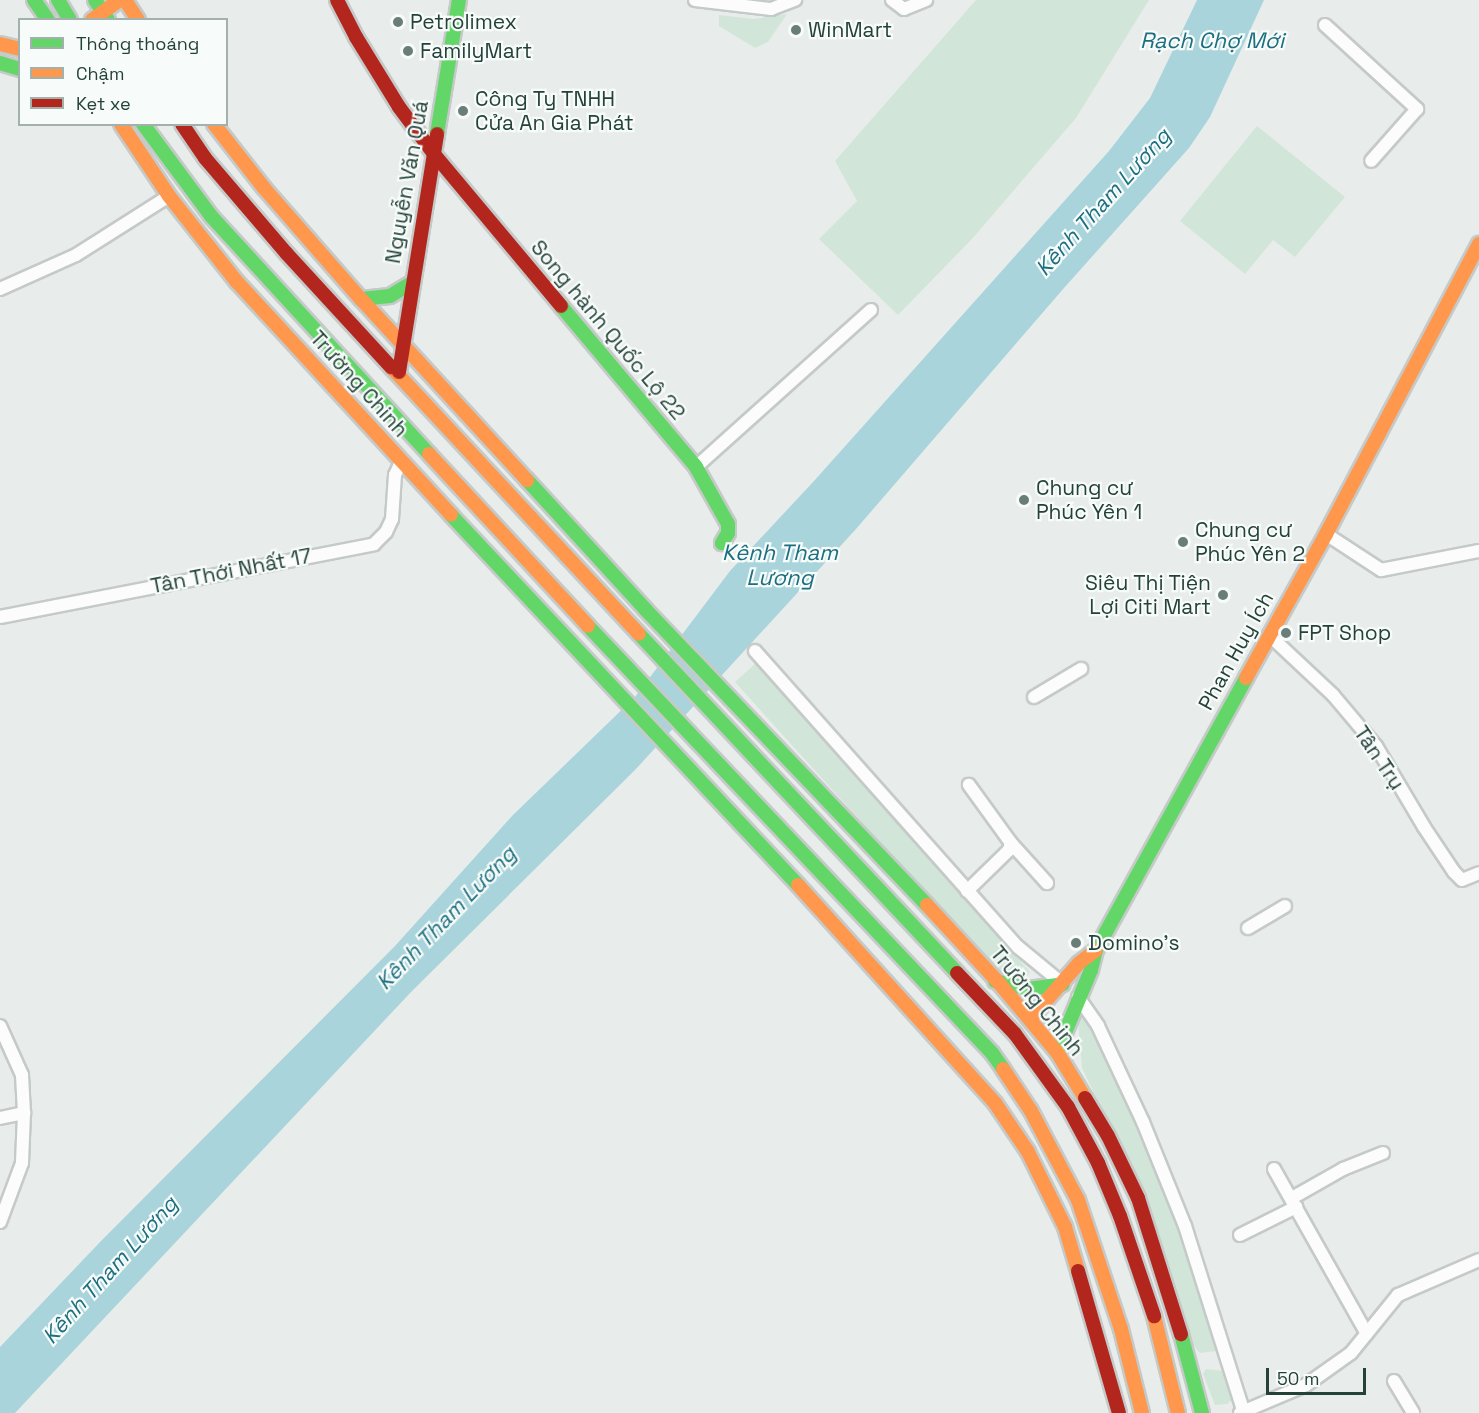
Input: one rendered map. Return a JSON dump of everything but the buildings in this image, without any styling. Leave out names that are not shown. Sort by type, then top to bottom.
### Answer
[{"type":"main road","points":[[34,0],[47,18]]},
{"type":"main road","points":[[58,0],[69,18]]},
{"type":"main road","points":[[95,0],[101,17],[120,0]]},
{"type":"main road","points":[[125,0],[137,18]]},
{"type":"main road","points":[[337,0],[356,37],[399,106],[434,154]]},
{"type":"main road","name":"Nguyễn Văn Quá","points":[[399,372],[411,283],[459,0]]},
{"type":"main road","points":[[0,44],[18,48]]},
{"type":"main road","points":[[0,63],[18,68]]},
{"type":"main road","name":"Trường Chinh","points":[[122,126],[169,196],[237,282],[401,462],[790,876],[992,1053],[1068,1107],[1093,1154],[1120,1216],[1151,1304],[1178,1413]]},
{"type":"main road","name":"Trường Chinh","points":[[144,126],[187,184],[270,283],[606,641],[704,750],[992,1053],[1028,1077],[1052,1147],[1090,1230],[1121,1329],[1142,1413]]},
{"type":"main road","name":"Trường Chinh","points":[[183,126],[205,158],[287,254],[399,372],[628,623],[950,966],[992,1053],[995,1103],[1028,1152],[1065,1227],[1119,1413]]},
{"type":"main road","points":[[216,126],[264,188],[361,299],[403,341]]},
{"type":"main road","name":"Song hành Quốc Lộ 22","points":[[434,154],[696,467],[728,524],[728,533],[722,543]]},
{"type":"main road","points":[[169,196],[187,184]]},
{"type":"main road","name":"Phan Huy Ích","points":[[1096,950],[1326,534],[1479,244]]},
{"type":"main road","points":[[361,299],[390,296],[411,283]]},
{"type":"main road","name":"Trường Chinh","points":[[403,341],[645,609],[851,822],[999,983],[1057,1052],[1108,1136],[1138,1198],[1170,1292],[1202,1413]]},
{"type":"main road","points":[[832,840],[851,822]]},
{"type":"main road","points":[[790,876],[808,859]]},
{"type":"main road","points":[[992,1053],[1030,1019],[1079,963],[1096,950]]},
{"type":"main road","points":[[995,1103],[1057,1052],[1091,970],[1096,950]]},
{"type":"main road","points":[[950,966],[999,983],[1029,989],[1063,984]]},
{"type":"street","points":[[695,0],[771,9],[795,0]]},
{"type":"street","points":[[892,0],[904,9],[926,0]]},
{"type":"street","points":[[1325,25],[1418,109],[1371,161]]},
{"type":"street","points":[[0,289],[76,255],[169,196]]},
{"type":"street","points":[[696,467],[871,310]]},
{"type":"street","name":"Tân Thới Nhất 17","points":[[0,617],[374,544],[386,532],[392,519],[395,475],[401,462]]},
{"type":"street","points":[[1326,534],[1381,570],[1479,551]]},
{"type":"street","name":"Tân Trụ","points":[[1269,635],[1333,695],[1376,746],[1424,827],[1454,872],[1462,880],[1479,873]]},
{"type":"street","name":"Trường Chinh","points":[[754,651],[1018,947],[1063,984]]},
{"type":"street","points":[[1034,697],[1081,669]]},
{"type":"street","points":[[969,785],[1011,843],[1047,883]]},
{"type":"street","points":[[967,891],[1009,850],[1011,843]]},
{"type":"street","points":[[1248,928],[1285,906]]},
{"type":"street","name":"Trường Chinh","points":[[1078,997],[1098,1026],[1143,1122],[1185,1226],[1243,1412]]},
{"type":"street","points":[[0,1026],[22,1075],[24,1113],[22,1163],[0,1222]]},
{"type":"street","points":[[0,1118],[24,1113]]},
{"type":"street","points":[[1240,1234],[1343,1169],[1383,1153]]},
{"type":"street","points":[[1274,1169],[1367,1334]]},
{"type":"street","points":[[1243,1412],[1306,1385],[1351,1353],[1398,1294],[1479,1260]]},
{"type":"street","points":[[1394,1381],[1413,1413]]},
{"type":"green space","points":[[976,0],[1149,0],[1076,118],[972,239],[898,315],[819,239],[857,201],[835,161]]},
{"type":"green space","points":[[787,14],[768,42],[755,48],[719,26],[719,15],[754,19]]},
{"type":"green space","points":[[1257,126],[1345,197],[1295,257],[1273,240],[1245,274],[1180,221]]},
{"type":"green space","points":[[756,663],[1030,972],[1024,981],[1002,978],[735,682]]},
{"type":"green space","points":[[1083,1011],[1098,1038],[1169,1205],[1220,1344],[1217,1351],[1200,1353],[1192,1344],[1145,1200],[1082,1068],[1078,1023]]},
{"type":"green space","points":[[1206,1369],[1224,1371],[1234,1398],[1227,1404],[1215,1405],[1203,1374]]},
{"type":"water","name":"Kênh Tham Lương","points":[[1197,0],[1264,0],[1210,117],[1189,148],[1064,288],[856,529],[635,770],[412,991],[15,1413],[0,1413],[0,1347],[102,1240],[395,946],[513,815],[635,697],[730,571],[814,481],[1109,151],[1150,98]]},
{"type":"traffic: fast","points":[[34,0],[47,18]]},
{"type":"traffic: fast","points":[[58,0],[69,18]]},
{"type":"traffic: fast","points":[[95,0],[107,18]]},
{"type":"traffic: fast","points":[[437,134],[459,0]]},
{"type":"traffic: fast","points":[[0,63],[18,68]]},
{"type":"traffic: fast","points":[[144,126],[211,216],[429,454]]},
{"type":"traffic: fast","points":[[361,299],[390,296],[412,283]]},
{"type":"traffic: fast","points":[[561,306],[696,467],[728,524],[728,533],[722,543]]},
{"type":"traffic: fast","points":[[527,480],[645,609],[927,905]]},
{"type":"traffic: fast","points":[[451,515],[798,885]]},
{"type":"traffic: fast","points":[[588,626],[992,1053],[1003,1069]]},
{"type":"traffic: fast","points":[[639,634],[957,973]]},
{"type":"traffic: fast","points":[[1057,1052],[1091,970],[1096,950],[1246,678]]},
{"type":"traffic: fast","points":[[995,981],[1029,989],[1063,984]]},
{"type":"traffic: fast","points":[[1181,1334],[1202,1413]]},
{"type":"traffic: slow","points":[[95,18],[120,0]]},
{"type":"traffic: slow","points":[[125,0],[137,18]]},
{"type":"traffic: slow","points":[[0,44],[18,48]]},
{"type":"traffic: slow","points":[[122,126],[169,196],[237,282],[451,515]]},
{"type":"traffic: slow","points":[[216,126],[264,188],[361,299],[527,480]]},
{"type":"traffic: slow","points":[[1246,678],[1326,534],[1479,244]]},
{"type":"traffic: slow","points":[[391,367],[639,634]]},
{"type":"traffic: slow","points":[[429,454],[588,626]]},
{"type":"traffic: slow","points":[[798,885],[995,1103],[1028,1152],[1065,1227],[1078,1271]]},
{"type":"traffic: slow","points":[[927,905],[999,983],[1057,1052],[1085,1098]]},
{"type":"traffic: slow","points":[[1030,1019],[1079,963],[1096,950]]},
{"type":"traffic: slow","points":[[1003,1069],[1031,1111],[1078,1200],[1121,1329],[1142,1413]]},
{"type":"traffic: slow","points":[[1154,1316],[1178,1413]]},
{"type":"traffic: jam","points":[[337,0],[356,37],[399,107],[434,154],[561,306]]},
{"type":"traffic: jam","points":[[183,126],[205,158],[287,254],[391,367]]},
{"type":"traffic: jam","points":[[399,372],[437,134]]},
{"type":"traffic: jam","points":[[957,973],[1015,1034],[1068,1107],[1098,1163],[1120,1216],[1154,1316]]},
{"type":"traffic: jam","points":[[1085,1098],[1108,1136],[1138,1198],[1181,1334]]},
{"type":"traffic: jam","points":[[1078,1271],[1119,1413]]},
{"type":"place","name":"Petrolimex","points":[[398,22]]},
{"type":"place","name":"WinMart","points":[[796,30]]},
{"type":"place","name":"FamilyMart","points":[[408,51]]},
{"type":"place","name":"Công Ty TNHH Cửa An Gia Phát","points":[[463,111]]},
{"type":"place","name":"Chung cư Phúc Yên 1","points":[[1024,500]]},
{"type":"place","name":"Chung cư Phúc Yên 2","points":[[1183,542]]},
{"type":"place","name":"Siêu Thị Tiện Lợi Citi Mart","points":[[1223,595]]},
{"type":"place","name":"FPT Shop","points":[[1286,633]]},
{"type":"place","name":"Domino's","points":[[1076,943]]},
{"type":"water label","name":"Rạch Chợ Mới","points":[[1212,41]]}]
